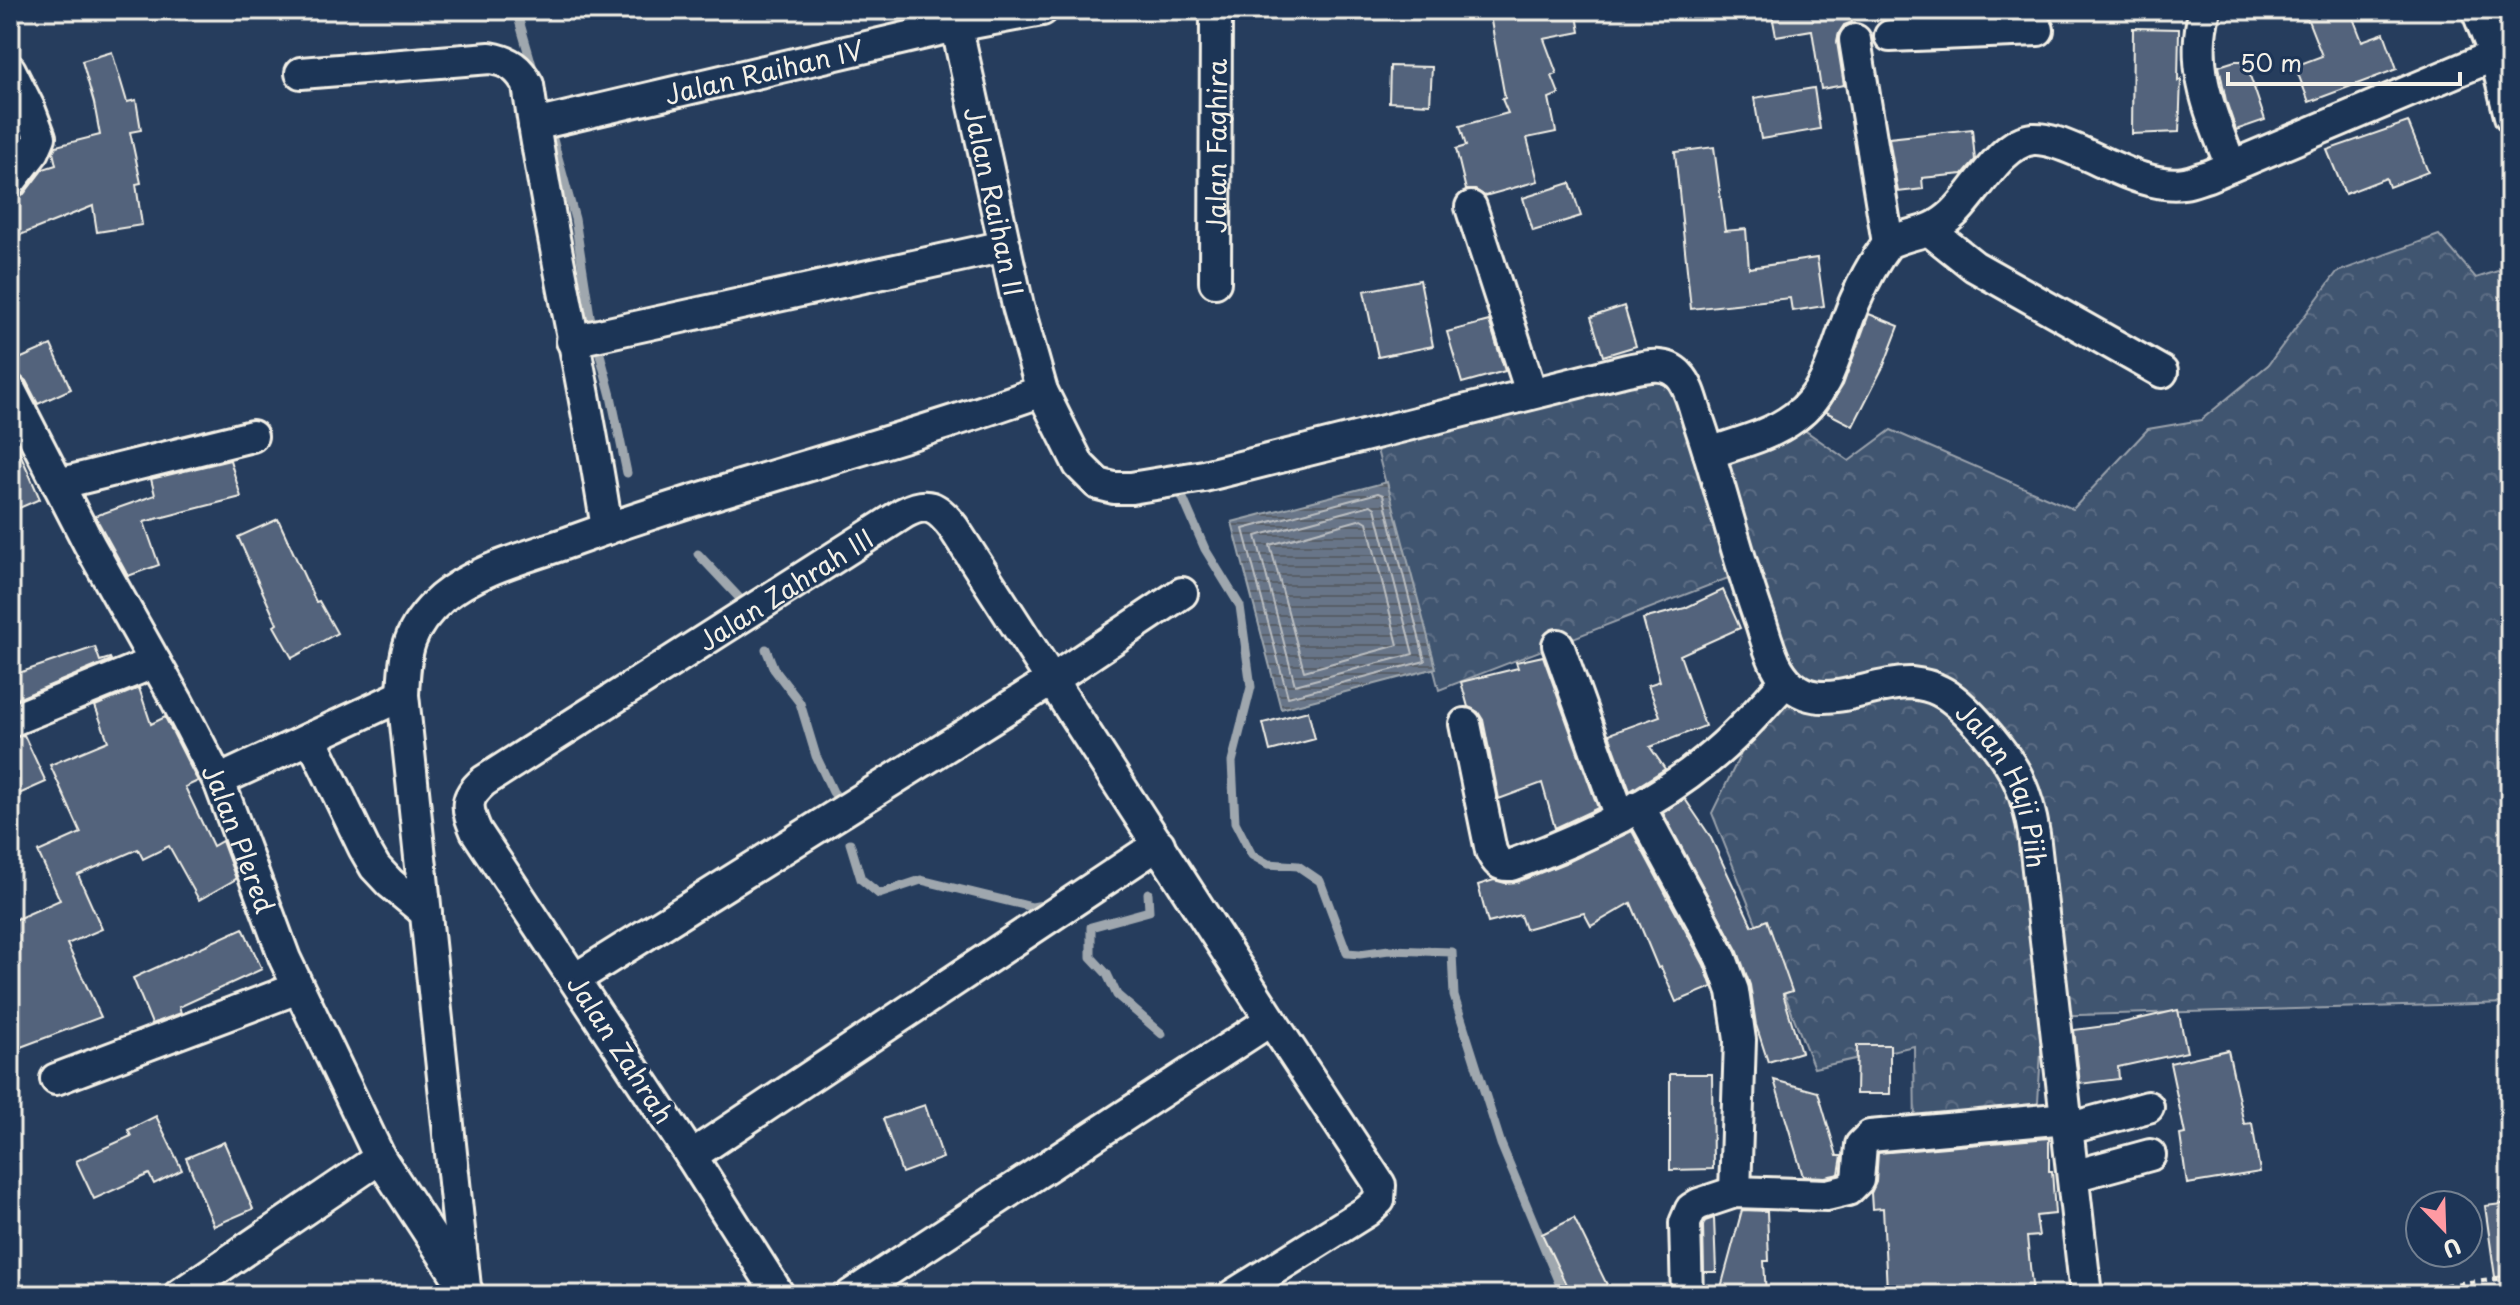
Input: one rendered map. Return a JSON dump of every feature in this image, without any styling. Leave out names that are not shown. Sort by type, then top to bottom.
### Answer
[{"type":"street","name":"Jalan Raihan IV","points":[[538,124],[954,18],[1042,10]]},
{"type":"street","name":"Jalan Faghira","points":[[1215,282],[1216,10]]},
{"type":"street","points":[[2205,10],[2200,48],[2203,88],[2231,166]]},
{"type":"street","points":[[2478,10],[2495,55],[2510,116]]},
{"type":"street","name":"Jalan Raihan II","points":[[954,18],[1018,306],[1042,391],[1079,465],[1098,484],[1114,488],[1161,485],[1204,476],[1531,392],[1649,366],[1662,366],[1679,375],[1687,387],[1709,453]]},
{"type":"street","points":[[1890,36],[1932,22],[2038,30]]},
{"type":"street","points":[[1855,40],[1888,243]]},
{"type":"street","points":[[1465,724],[1491,851],[1503,865],[1563,846],[1629,812],[1708,760],[1735,735],[1786,681],[1775,662],[1749,591],[1709,453],[1769,432],[1797,416],[1818,393],[1853,306],[1888,243],[1930,231],[1957,211],[2004,155],[2021,143],[2032,139],[2048,141],[2137,176],[2184,183],[2495,55]]},
{"type":"street","points":[[301,73],[490,58],[507,61],[516,67],[528,85],[538,124],[578,339],[607,529]]},
{"type":"street","points":[[10,70],[40,137],[34,151],[10,182]]},
{"type":"street","points":[[1471,207],[1531,392]]},
{"type":"street","points":[[1930,231],[1974,266],[2162,372]]},
{"type":"street","points":[[578,339],[1005,246]]},
{"type":"street","name":"Jalan Plered","points":[[10,390],[220,784],[285,959],[380,1158],[467,1291]]},
{"type":"street","points":[[467,1291],[403,695],[404,662],[411,635],[424,616],[444,597],[476,576],[607,529],[1042,391]]},
{"type":"street","points":[[58,484],[252,436]]},
{"type":"street","name":"Jalan Zahrah III","points":[[468,801],[472,791],[484,781],[917,506],[936,509],[953,527],[1271,1020],[1378,1179],[1379,1200],[1367,1211],[1233,1295]]},
{"type":"street","points":[[575,979],[1052,680],[1182,593]]},
{"type":"street","points":[[1558,645],[1629,812],[1704,925],[1733,991],[1740,1040],[1735,1192]]},
{"type":"street","points":[[10,721],[155,662]]},
{"type":"street","name":"Jalan Haji Piih","points":[[1786,681],[1799,693],[1818,697],[1910,683],[1928,686],[1943,692],[1962,708],[2012,767],[2030,807],[2086,1295]]},
{"type":"street","points":[[233,774],[403,695]]},
{"type":"street","points":[[311,738],[375,867],[426,913]]},
{"type":"street","name":"Jalan Zahrah","points":[[468,801],[476,831],[779,1295]]},
{"type":"street","points":[[691,1156],[1159,844]]},
{"type":"street","points":[[56,1079],[298,988]]},
{"type":"street","points":[[851,1295],[1271,1020]]},
{"type":"street","points":[[1687,1295],[1685,1223],[1691,1209],[1699,1204],[1735,1192],[1827,1195],[1848,1190],[1858,1180],[1860,1150],[1870,1136],[2067,1124],[2148,1107]]},
{"type":"street","points":[[2073,1176],[2150,1155]]},
{"type":"street","points":[[179,1295],[380,1158]]},
{"type":"path","points":[[2374,1295],[2510,1277]]},
{"type":"green space","points":[[2439,235],[2476,278],[2510,267],[2510,1003],[2043,1016],[2036,1137],[1915,1137],[1914,1046],[1814,1068],[1712,813],[1778,678],[1728,578],[1439,690],[1374,438],[1666,375],[1724,445],[1787,418],[1849,461],[1891,430],[2073,509],[2148,429],[2201,420],[2268,365],[2337,272]]},
{"type":"water","points":[[1387,482],[1436,668],[1281,709],[1232,522]]},
{"type":"building","points":[[1489,10],[1576,10],[1580,32],[1544,39],[1557,74],[1552,76],[1559,94],[1549,98],[1556,132],[1527,138],[1538,181],[1485,196],[1475,190],[1466,190],[1456,149],[1466,146],[1460,126],[1508,113],[1502,99],[1505,98]]},
{"type":"building","points":[[1771,10],[1851,10],[1852,22],[1844,25],[1837,42],[1844,85],[1821,89],[1812,30],[1776,36]]},
{"type":"building","points":[[2304,10],[2350,10],[2362,41],[2384,33],[2397,69],[2309,102],[2295,66],[2322,56]]},
{"type":"building","points":[[2133,28],[2179,29],[2179,132],[2132,134]]},
{"type":"building","points":[[112,52],[127,102],[136,100],[141,130],[130,132],[141,183],[136,184],[142,225],[97,232],[93,206],[10,239],[10,200],[24,194],[43,169],[56,165],[53,152],[56,146],[100,135],[82,61]]},
{"type":"building","points":[[2245,61],[2265,120],[2236,130],[2219,66]]},
{"type":"building","points":[[1390,66],[1432,67],[1430,104],[1389,102]]},
{"type":"building","points":[[1814,88],[1820,129],[1761,139],[1754,98]]},
{"type":"building","points":[[2408,122],[2428,172],[2389,187],[2386,178],[2345,194],[2327,150]]},
{"type":"building","points":[[1972,129],[1975,160],[1963,174],[1922,178],[1923,189],[1898,192],[1889,138]]},
{"type":"building","points":[[1714,147],[1725,231],[1746,229],[1749,268],[1817,258],[1824,306],[1792,311],[1790,298],[1691,309],[1675,152]]},
{"type":"building","points":[[1570,183],[1581,216],[1533,231],[1523,198]]},
{"type":"building","points":[[1420,280],[1433,346],[1378,357],[1364,291]]},
{"type":"building","points":[[1624,306],[1636,346],[1603,356],[1591,317]]},
{"type":"building","points":[[1869,314],[1899,326],[1884,365],[1853,426],[1826,412],[1843,385]]},
{"type":"building","points":[[1489,321],[1505,371],[1462,383],[1447,332]]},
{"type":"building","points":[[51,345],[71,389],[38,404],[26,381],[10,372],[10,363]]},
{"type":"building","points":[[10,430],[40,499],[10,512]]},
{"type":"building","points":[[230,460],[241,497],[144,522],[159,565],[128,576],[95,516],[155,495],[151,479]]},
{"type":"building","points":[[278,519],[316,602],[319,601],[337,633],[292,658],[274,626],[277,624],[238,537]]},
{"type":"building","points":[[1723,590],[1740,628],[1680,655],[1705,726],[1650,747],[1665,769],[1630,791],[1609,734],[1660,716],[1648,685],[1660,681],[1643,619],[1685,608]]},
{"type":"building","points":[[95,647],[100,661],[111,660],[10,702],[10,676]]},
{"type":"building","points":[[1543,656],[1598,808],[1555,828],[1542,783],[1499,799],[1483,720],[1478,712],[1468,707],[1461,682],[1518,668],[1516,662]]},
{"type":"building","points":[[139,688],[151,724],[165,717],[198,781],[185,787],[213,846],[222,841],[236,879],[199,900],[169,846],[143,859],[138,849],[78,875],[102,929],[67,944],[101,1017],[10,1051],[10,922],[60,900],[38,852],[81,833],[50,765],[108,741],[95,706]]},
{"type":"building","points":[[1308,711],[1315,739],[1270,751],[1263,723]]},
{"type":"building","points":[[24,735],[46,782],[10,798],[10,739]]},
{"type":"building","points":[[1685,799],[1710,836],[1752,926],[1767,920],[1792,991],[1783,994],[1801,1052],[1768,1062],[1756,1025],[1750,985],[1738,952],[1663,813]]},
{"type":"building","points":[[1632,831],[1704,965],[1712,987],[1676,1002],[1631,903],[1591,926],[1584,913],[1525,929],[1520,915],[1488,923],[1478,885],[1494,880],[1517,882]]},
{"type":"building","points":[[243,928],[262,969],[179,1007],[181,1013],[152,1024],[133,978]]},
{"type":"building","points":[[2178,1010],[2187,1052],[2118,1067],[2119,1079],[2080,1084],[2074,1030],[2113,1025]]},
{"type":"building","points":[[1857,1045],[1890,1045],[1890,1094],[1856,1094]]},
{"type":"building","points":[[2228,1050],[2244,1124],[2252,1123],[2260,1172],[2187,1184],[2180,1135],[2185,1134],[2170,1063]]},
{"type":"building","points":[[1670,1074],[1712,1074],[1713,1169],[1670,1170]]},
{"type":"building","points":[[1774,1080],[1818,1092],[1837,1156],[1842,1156],[1839,1174],[1803,1176]]},
{"type":"building","points":[[925,1105],[943,1158],[902,1173],[883,1119]]},
{"type":"building","points":[[156,1116],[182,1170],[154,1184],[149,1174],[94,1199],[76,1161],[131,1136],[128,1130]]},
{"type":"building","points":[[2049,1138],[2049,1171],[2052,1171],[2055,1214],[2036,1216],[2039,1236],[2027,1237],[2033,1295],[1951,1295],[1950,1288],[1887,1291],[1883,1208],[1872,1209],[1871,1193],[1876,1182],[1878,1153]]},
{"type":"building","points":[[224,1142],[253,1209],[214,1226],[186,1158]]},
{"type":"building","points":[[2510,1203],[2510,1276],[2495,1277],[2485,1206]]},
{"type":"building","points":[[1742,1210],[1767,1211],[1769,1261],[1764,1261],[1766,1295],[1719,1295]]},
{"type":"building","points":[[1574,1218],[1612,1295],[1571,1295],[1542,1234]]},
{"type":"building","points":[[1714,1218],[1716,1272],[1704,1272],[1703,1226],[1705,1221]]},
{"type":"waterway","points":[[516,10],[534,72]]},
{"type":"waterway","points":[[549,125],[575,219],[590,316],[627,473]]},
{"type":"waterway","points":[[1182,496],[1205,549],[1240,606],[1251,687],[1232,762],[1235,822],[1252,855],[1268,864],[1298,866],[1320,881],[1347,953],[1389,950],[1452,952],[1454,996],[1501,1144],[1564,1295]]},
{"type":"waterway","points":[[698,554],[746,605]]},
{"type":"waterway","points":[[766,649],[774,669],[800,703],[816,756],[833,792],[843,804]]},
{"type":"waterway","points":[[850,843],[861,879],[879,894],[921,880],[1032,907],[1049,904]]},
{"type":"waterway","points":[[1148,893],[1149,911],[1091,927],[1091,957],[1107,974],[1117,995],[1162,1034]]}]
